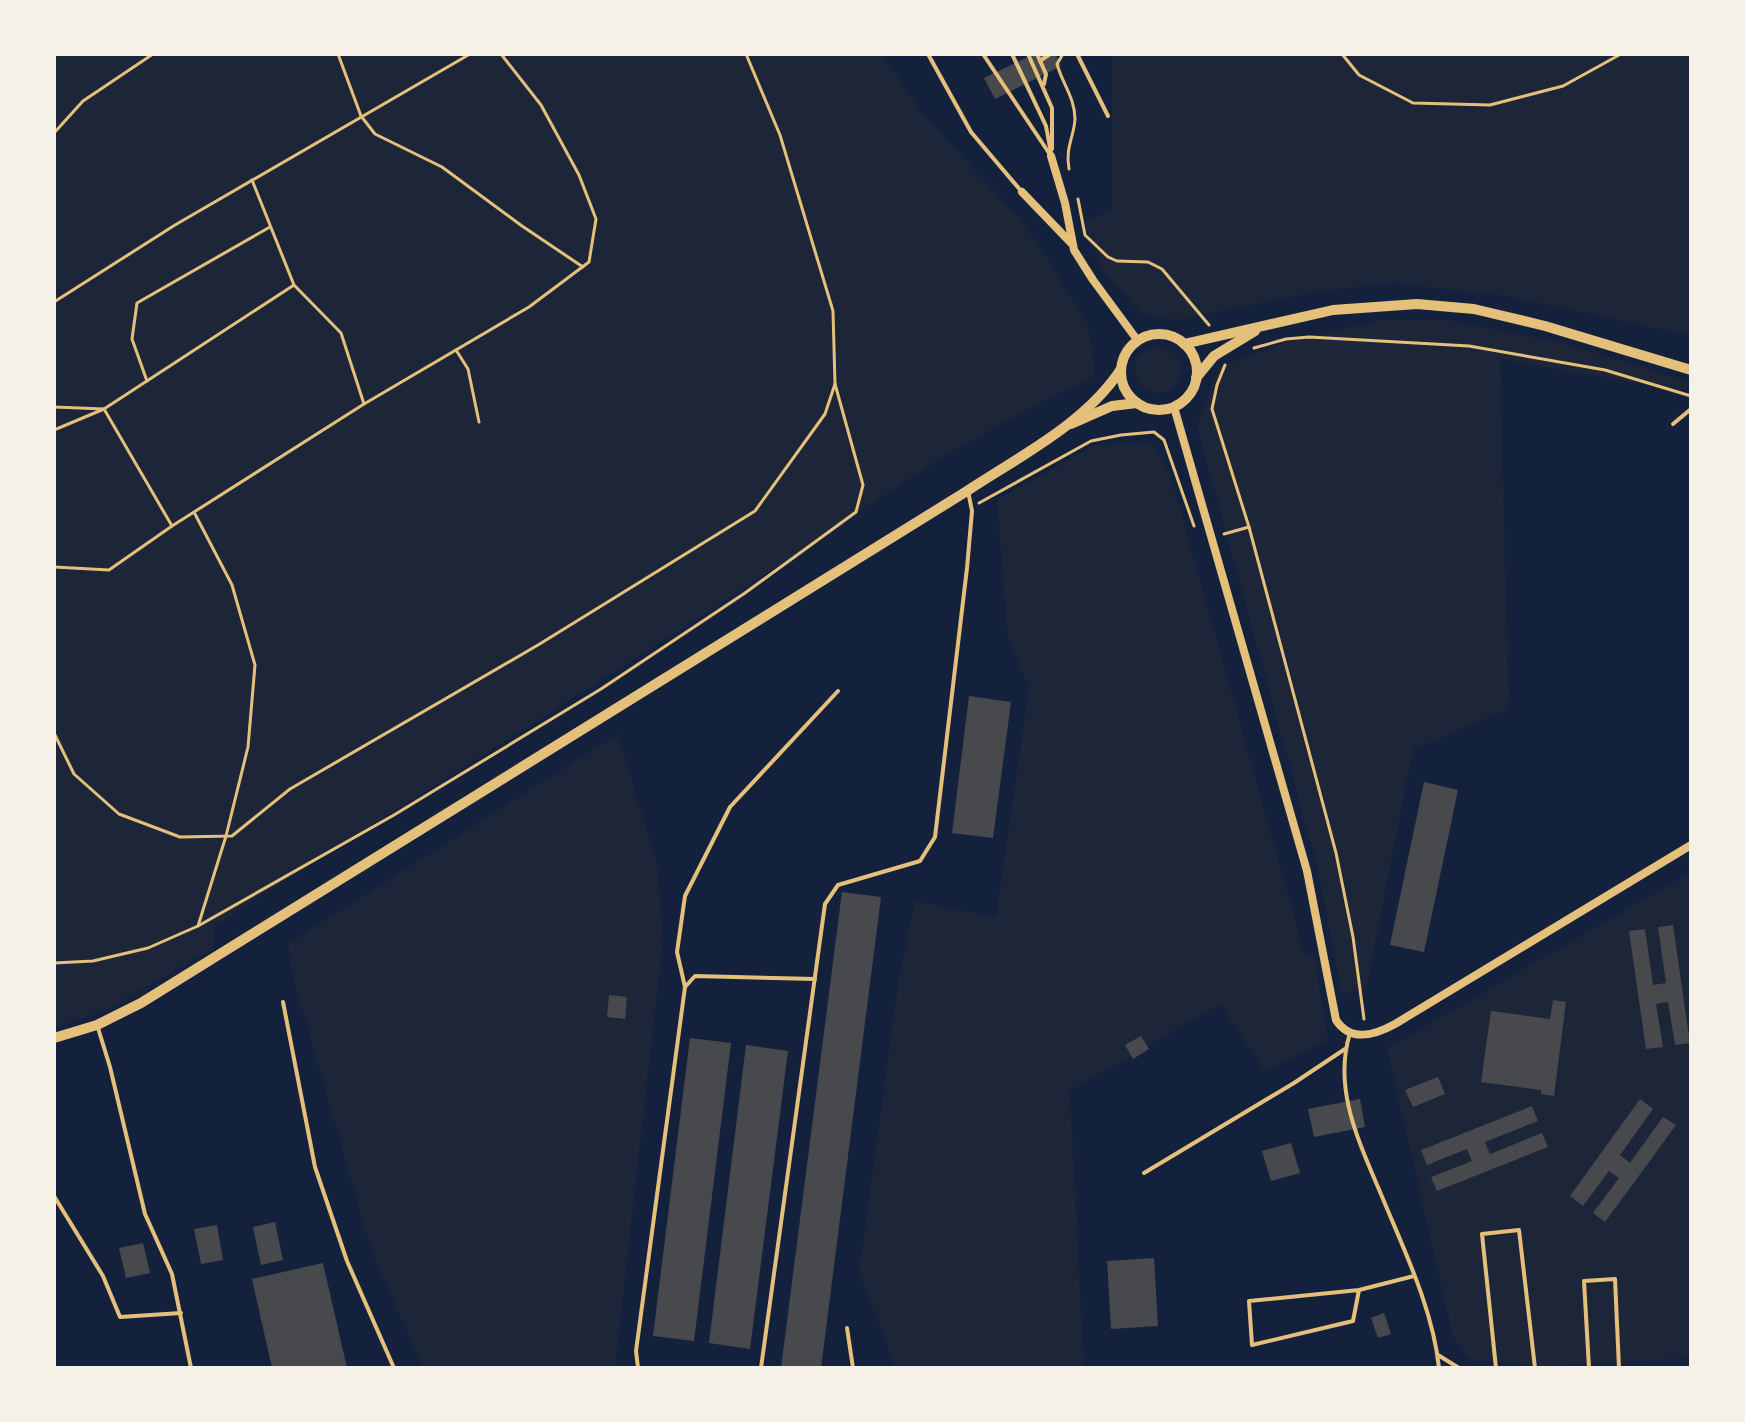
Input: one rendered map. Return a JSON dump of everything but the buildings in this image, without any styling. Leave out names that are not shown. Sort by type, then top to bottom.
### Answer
[{"type":"street","points":[[1051,156],[1065,203],[1071,243]]},
{"type":"street","points":[[1022,192],[1071,243],[1093,280],[1138,341]]},
{"type":"street","points":[[54,1038],[97,1025],[141,1003],[967,491],[1059,430],[1107,389],[1121,369],[1126,353],[1150,335],[1163,335],[1184,344],[1298,317],[1362,307],[1417,304],[1461,308],[1593,338],[1691,370]]},
{"type":"street","points":[[1059,430],[1112,406],[1137,403],[1155,410],[1174,407],[1190,394],[1196,378],[1214,356],[1260,328]]},
{"type":"street","points":[[1184,344],[1195,362],[1196,378]]},
{"type":"street","points":[[1121,369],[1123,385],[1137,403]]},
{"type":"street","points":[[1174,407],[1300,844],[1336,1020],[1344,1030],[1365,1036],[1395,1024],[1691,845]]},
{"type":"lane","points":[[928,54],[971,132],[1022,192]]},
{"type":"lane","points":[[983,54],[1051,156]]},
{"type":"lane","points":[[1012,54],[1046,126],[1051,156]]},
{"type":"lane","points":[[1028,54],[1054,119],[1051,156]]},
{"type":"lane","points":[[1037,54],[1046,74],[1043,86]]},
{"type":"lane","points":[[1040,61],[1050,54]]},
{"type":"lane","points":[[1077,54],[1108,116]]},
{"type":"lane","points":[[1673,424],[1691,409]]},
{"type":"lane","points":[[761,1368],[825,904],[838,885],[920,861],[935,837],[972,507],[967,491]]},
{"type":"lane","points":[[638,1368],[636,1351],[685,987],[677,952],[685,896],[730,807],[838,691]]},
{"type":"lane","points":[[685,987],[695,976],[815,979]]},
{"type":"lane","points":[[283,1002],[315,1167],[347,1261],[394,1368]]},
{"type":"lane","points":[[97,1025],[145,1214],[172,1274],[191,1368]]},
{"type":"lane","points":[[1350,1033],[1345,1049],[1345,1090],[1353,1127],[1414,1276],[1437,1343],[1439,1368]]},
{"type":"lane","points":[[1144,1173],[1345,1049]]},
{"type":"lane","points":[[54,1196],[103,1276],[120,1317],[181,1313]]},
{"type":"lane","points":[[1496,1368],[1482,1234],[1519,1230],[1535,1368]]},
{"type":"lane","points":[[1359,1290],[1353,1321],[1252,1345],[1249,1301],[1359,1290],[1414,1276]]},
{"type":"lane","points":[[1589,1368],[1584,1281],[1615,1279],[1619,1368]]},
{"type":"lane","points":[[847,1328],[853,1368]]},
{"type":"lane","points":[[1438,1355],[1459,1368]]},
{"type":"path","points":[[54,133],[83,101],[153,54]]},
{"type":"path","points":[[338,54],[361,116],[375,134],[442,167],[583,267]]},
{"type":"path","points":[[54,302],[252,180],[470,54]]},
{"type":"path","points":[[54,567],[109,570],[172,526],[364,404],[529,307],[589,262],[596,219],[579,175],[541,105],[501,54]]},
{"type":"path","points":[[54,963],[93,961],[148,948],[198,926],[394,815],[601,689],[745,593],[856,512],[863,485],[835,384],[833,311],[780,135],[746,54]]},
{"type":"path","points":[[1063,54],[1057,64],[1075,114],[1067,149],[1070,175]]},
{"type":"path","points":[[1342,54],[1359,75],[1413,103],[1490,105],[1563,86],[1621,54]]},
{"type":"path","points":[[252,180],[294,285],[341,333],[364,404]]},
{"type":"path","points":[[1075,191],[1085,235],[1108,257],[1117,261],[1148,262],[1162,269],[1214,331]]},
{"type":"path","points":[[147,381],[132,339],[137,303],[270,227]]},
{"type":"path","points":[[1071,243],[1085,235]]},
{"type":"path","points":[[54,430],[104,409],[294,285]]},
{"type":"path","points":[[1245,350],[1286,339],[1309,337],[1469,346],[1605,370],[1691,396]]},
{"type":"path","points":[[456,350],[468,369],[479,422]]},
{"type":"path","points":[[1227,360],[1212,409],[1249,527],[1336,853],[1353,937],[1364,1019]]},
{"type":"path","points":[[54,733],[74,774],[119,814],[180,837],[232,836],[290,789],[538,645],[755,511],[825,414],[835,384]]},
{"type":"path","points":[[54,407],[104,409]]},
{"type":"path","points":[[104,409],[172,526]]},
{"type":"path","points":[[972,507],[1091,441],[1154,432],[1164,440],[1194,527]]},
{"type":"path","points":[[194,512],[232,585],[255,665],[248,747],[226,836],[198,926]]},
{"type":"path","points":[[1224,534],[1249,527]]},
{"type":"shaded area","points":[[54,54],[883,54],[923,114],[1019,218],[1040,247],[1088,325],[1095,374],[1084,383],[1058,393],[940,458],[699,618],[215,925],[213,949],[106,1010],[54,1028]]},
{"type":"shaded area","points":[[1112,54],[1691,54],[1691,336],[1508,296],[1395,283],[1320,291],[1177,320],[1142,314],[1103,270],[1084,224],[1112,208]]},
{"type":"shaded area","points":[[1380,320],[1448,320],[1560,342],[1690,382],[1684,391],[1500,359],[1509,709],[1413,749],[1367,985],[1342,995],[1318,870],[1198,430],[1199,417],[1218,368],[1286,342]]},
{"type":"shaded area","points":[[1158,347],[1167,348],[1174,354],[1180,361],[1180,379],[1174,386],[1167,392],[1158,393],[1149,392],[1142,386],[1136,379],[1135,370],[1136,361],[1142,354],[1149,348]]},
{"type":"shaded area","points":[[1153,444],[1170,473],[1305,956],[1314,954],[1328,1040],[1265,1072],[1220,1004],[1070,1091],[1084,1368],[896,1368],[859,1273],[899,976],[915,901],[996,917],[1029,687],[1008,639],[997,500],[1094,445]]},
{"type":"shaded area","points":[[618,734],[657,864],[663,940],[615,1368],[423,1368],[370,1247],[290,967],[288,944]]},
{"type":"shaded area","points":[[1691,872],[1691,1358],[1549,1366],[1471,1360],[1453,1337],[1387,1049]]}]
